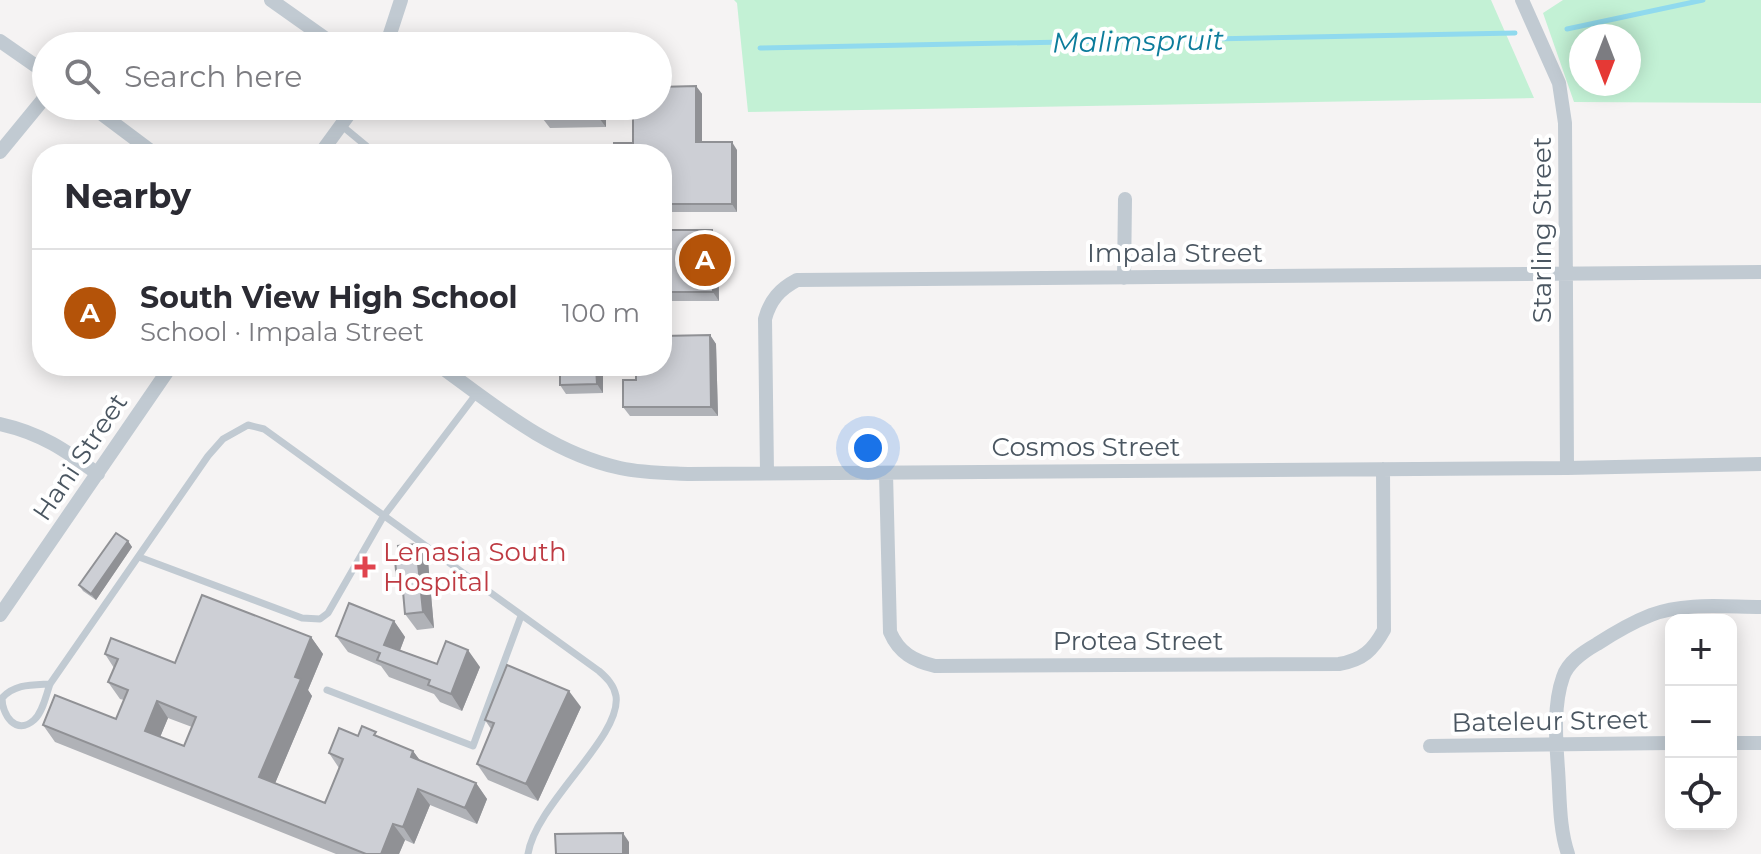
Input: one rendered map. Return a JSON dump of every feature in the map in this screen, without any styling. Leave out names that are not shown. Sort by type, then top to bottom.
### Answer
[{"type":"street","points":[[271,0],[316,32]]},
{"type":"street","points":[[391,32],[401,0]]},
{"type":"street","name":"Starling Street","points":[[1522,0],[1559,83],[1565,123],[1567,468]]},
{"type":"street","points":[[0,41],[32,63]]},
{"type":"street","points":[[0,152],[32,113]]},
{"type":"street","points":[[110,120],[142,144]]},
{"type":"street","points":[[327,144],[345,120]]},
{"type":"street","points":[[1124,278],[1125,199]]},
{"type":"street","name":"Impala Street","points":[[767,473],[765,319],[774,298],[797,280],[1761,272]]},
{"type":"street","name":"Hani Street","points":[[0,615],[164,376]]},
{"type":"street","name":"Cosmos Street","points":[[454,376],[548,442],[588,459],[621,468],[688,474],[1761,464]]},
{"type":"street","points":[[0,424],[28,430],[48,440],[98,474]]},
{"type":"street","name":"Protea Street","points":[[886,473],[890,632],[901,651],[923,663],[935,666],[1339,664],[1366,655],[1384,630],[1383,469]]},
{"type":"street","points":[[1568,854],[1562,829],[1556,744],[1559,692],[1563,675],[1572,662],[1586,650],[1650,615],[1685,608],[1761,607]]},
{"type":"street","name":"Bateleur Street","points":[[1430,746],[1665,743]]},
{"type":"street","points":[[1737,743],[1761,743]]},
{"type":"lane","points":[[341,125],[364,144]]},
{"type":"lane","points":[[139,557],[302,618],[320,619],[328,613],[383,517],[477,393]]},
{"type":"lane","points":[[50,684],[10,689],[2,698],[6,719],[17,724],[28,724],[37,719],[50,684],[208,456],[223,439],[248,425],[264,429],[608,679],[616,695],[616,706],[600,741],[542,816],[528,854]]},
{"type":"lane","points":[[327,690],[473,746],[521,616]]},
{"type":"green space","points":[[734,0],[1491,0],[1534,98],[748,112],[737,3]]},
{"type":"green space","points":[[1563,0],[1761,0],[1761,103],[1574,102],[1572,96],[1641,96],[1641,24],[1569,24],[1569,88],[1543,13]]},
{"type":"building","points":[[696,86],[696,142],[732,142],[732,204],[672,204],[672,144],[614,144],[633,143],[633,120],[672,120],[672,87]]},
{"type":"building","points":[[672,230],[712,230],[713,292],[672,292]]},
{"type":"building","points":[[710,335],[711,407],[623,407],[623,380],[636,380],[636,376],[672,376],[672,336]]},
{"type":"building","points":[[560,376],[597,376],[597,384],[560,385]]},
{"type":"building","points":[[116,533],[128,541],[91,594],[79,585]]},
{"type":"building","points":[[416,544],[423,612],[405,614],[402,580],[397,581],[395,560],[400,560],[398,546]]},
{"type":"building","points":[[202,595],[311,637],[295,677],[301,679],[259,777],[325,803],[343,759],[329,753],[339,728],[358,736],[362,726],[376,732],[374,735],[413,751],[411,757],[476,783],[465,808],[418,789],[403,827],[393,824],[381,854],[366,854],[43,725],[55,695],[116,719],[128,690],[108,682],[118,659],[105,654],[111,638],[175,663]],"holes":[[[157,701],[196,717],[184,746],[145,731]]]},
{"type":"building","points":[[349,603],[394,621],[384,645],[437,664],[446,641],[468,650],[451,694],[428,685],[430,680],[377,660],[380,653],[336,636]]},
{"type":"building","points":[[507,665],[569,691],[526,784],[477,764],[494,723],[485,720]]},
{"type":"building","points":[[623,833],[623,854],[556,854],[555,834]]},
{"type":"waterway","points":[[1567,29],[1703,0]]},
{"type":"waterway","name":"Malimspruit","points":[[760,48],[1515,33]]},
{"type":"place","name":"South View High School","points":[[705,260]]},
{"type":"place","name":"Lenasia South Hospital","points":[[365,567]]}]
